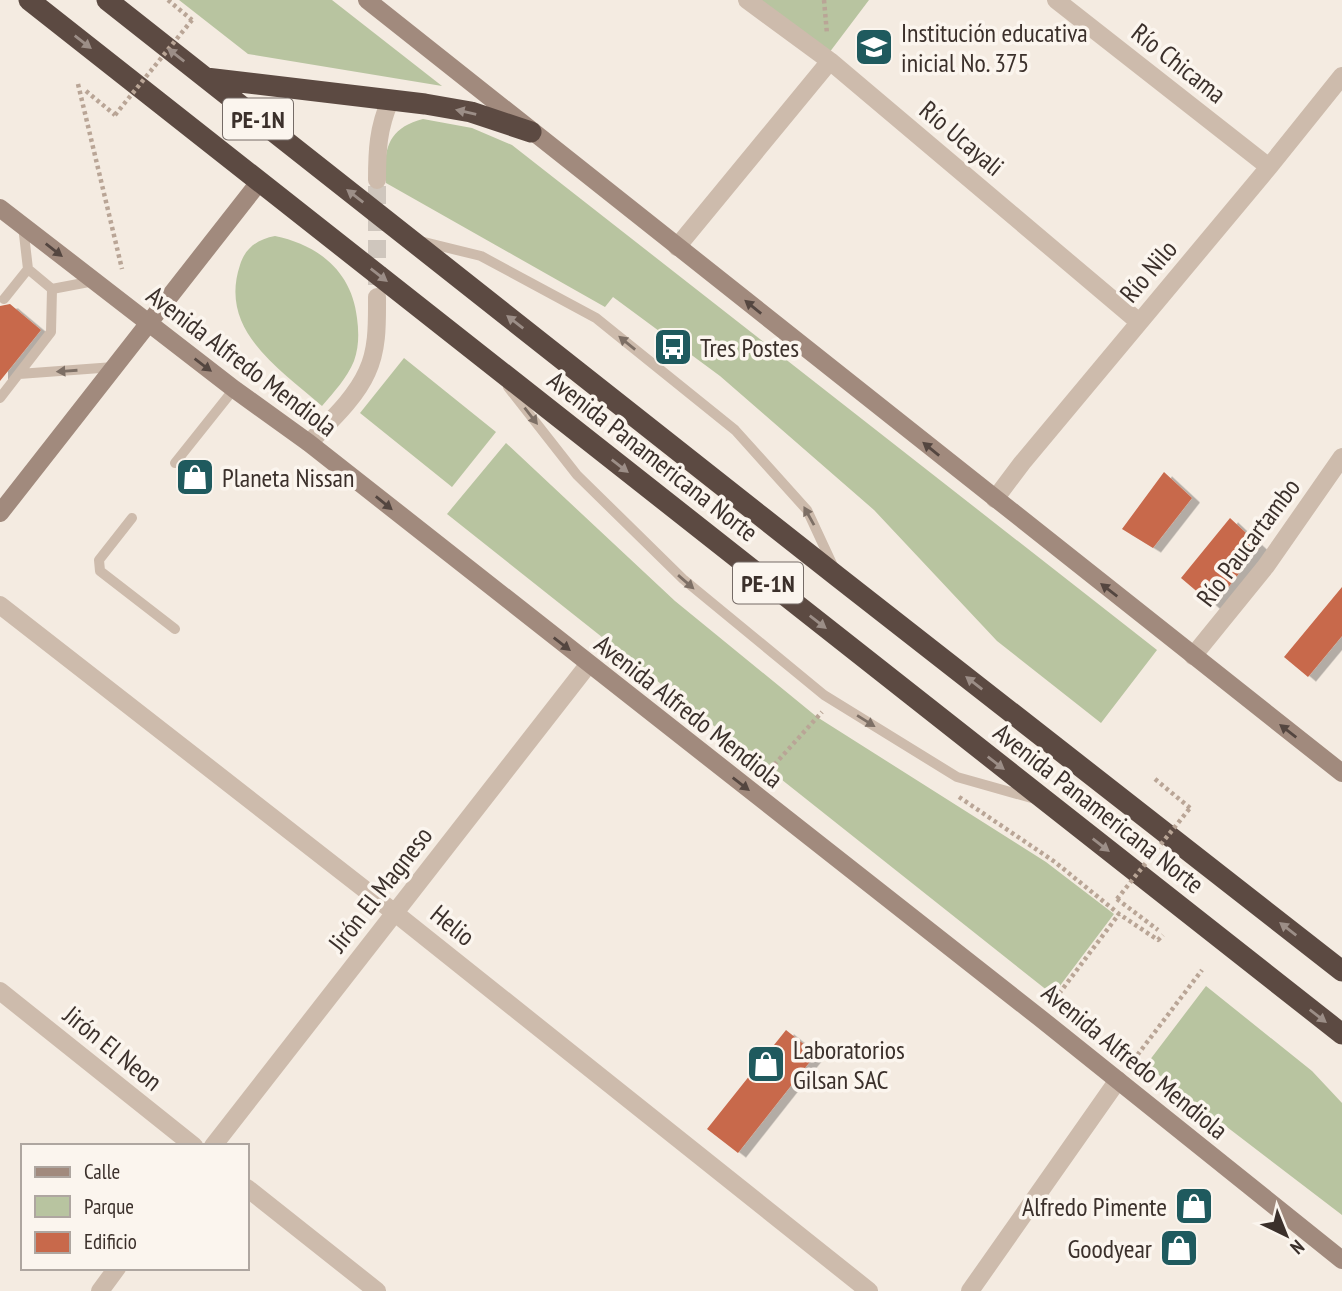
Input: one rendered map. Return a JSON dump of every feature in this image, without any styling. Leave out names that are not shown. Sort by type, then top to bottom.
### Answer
[{"type":"highway","name":"Avenida Panamericana Norte","points":[[29,0],[1342,1034]]},
{"type":"highway","name":"Avenida Panamericana Norte","points":[[107,0],[1342,971]]},
{"type":"highway","points":[[206,78],[425,104],[471,113],[531,132]]},
{"type":"main road","points":[[367,0],[1342,773]]},
{"type":"main road","points":[[0,513],[260,181]]},
{"type":"main road","name":"Avenida Alfredo Mendiola","points":[[0,208],[148,324],[309,443],[1118,1080],[1342,1260]]},
{"type":"street","name":"Río Ucayali","points":[[747,0],[830,61],[1139,322]]},
{"type":"street","name":"Río Chicama","points":[[1056,0],[1269,167]]},
{"type":"street","points":[[677,247],[830,61]]},
{"type":"street","name":"Río Nilo","points":[[995,499],[1342,76]]},
{"type":"street","points":[[377,180],[377,141],[390,101]]},
{"type":"street","points":[[309,443],[360,386],[368,371],[374,350],[377,298]]},
{"type":"street","name":"Río Paucartambo","points":[[1193,656],[1335,482],[1342,457]]},
{"type":"street","name":"Helio","points":[[0,605],[395,913],[869,1291]]},
{"type":"street","name":"Jirón El Magneso","points":[[215,1144],[589,665]]},
{"type":"street","name":"Jirón El Neon","points":[[0,991],[191,1144]]},
{"type":"street","points":[[970,1291],[1118,1080]]},
{"type":"street","points":[[248,1189],[377,1291]]},
{"type":"street","points":[[100,1291],[116,1270]]},
{"type":"lane","points":[[23,226],[28,269],[52,289]]},
{"type":"lane","points":[[409,238],[481,256],[596,318],[735,430],[807,510],[838,577]]},
{"type":"lane","points":[[4,299],[28,269]]},
{"type":"lane","points":[[52,289],[94,281]]},
{"type":"lane","points":[[0,398],[51,332],[52,289]]},
{"type":"lane","points":[[489,363],[577,475],[683,579],[824,695],[957,777],[1047,803]]},
{"type":"lane","points":[[19,374],[114,368]]},
{"type":"lane","points":[[175,463],[234,389]]},
{"type":"lane","points":[[132,518],[99,559],[100,570],[175,629]]},
{"type":"path","points":[[86,91],[115,116],[192,20],[168,0]]},
{"type":"path","points":[[78,84],[122,269]]},
{"type":"path","points":[[750,792],[823,711],[834,718]]},
{"type":"path","points":[[957,796],[1055,862],[1119,914],[1157,940],[1160,933],[1117,899],[1190,808],[1156,779]]},
{"type":"path","points":[[1055,999],[1119,914]]},
{"type":"path","points":[[1118,1080],[1202,970]]},
{"type":"green space","points":[[179,0],[332,0],[442,86],[248,54]]},
{"type":"green space","points":[[758,0],[869,0],[829,53]]},
{"type":"green space","points":[[423,119],[472,128],[512,145],[1157,650],[1101,723],[997,641],[874,510],[720,376],[613,297],[605,307],[386,183],[386,160],[390,142],[402,128]]},
{"type":"green space","points":[[275,236],[306,246],[331,263],[348,287],[354,302],[358,329],[356,356],[344,379],[322,406],[288,378],[257,346],[245,329],[238,310],[235,288],[242,259],[253,245]]},
{"type":"green space","points":[[404,358],[496,432],[452,487],[360,413]]},
{"type":"green space","points":[[506,443],[675,601],[817,717],[1046,862],[1114,914],[1053,995],[447,514]]},
{"type":"green space","points":[[1206,986],[1312,1071],[1342,1103],[1342,1215],[1146,1065]]},
{"type":"building","points":[[10,304],[41,330],[0,381],[0,306]]},
{"type":"building","points":[[1164,472],[1192,498],[1153,548],[1122,529]]},
{"type":"building","points":[[1230,518],[1260,546],[1214,606],[1181,578]]},
{"type":"building","points":[[1342,587],[1342,636],[1308,677],[1284,657]]},
{"type":"building","points":[[786,1030],[816,1054],[738,1153],[707,1129]]},
{"type":"tunnel","points":[[377,180],[377,285]]},
{"type":"place","name":"Institución educativa inicial No. 375","points":[[874,47]]},
{"type":"place","name":"Tres Postes","points":[[673,347]]},
{"type":"place","name":"Planeta Nissan","points":[[195,477]]},
{"type":"place","name":"Laboratorios Gilsan SAC","points":[[766,1064]]},
{"type":"place","name":"Alfredo Pimente","points":[[1194,1206]]},
{"type":"place","name":"Goodyear","points":[[1179,1248]]}]
